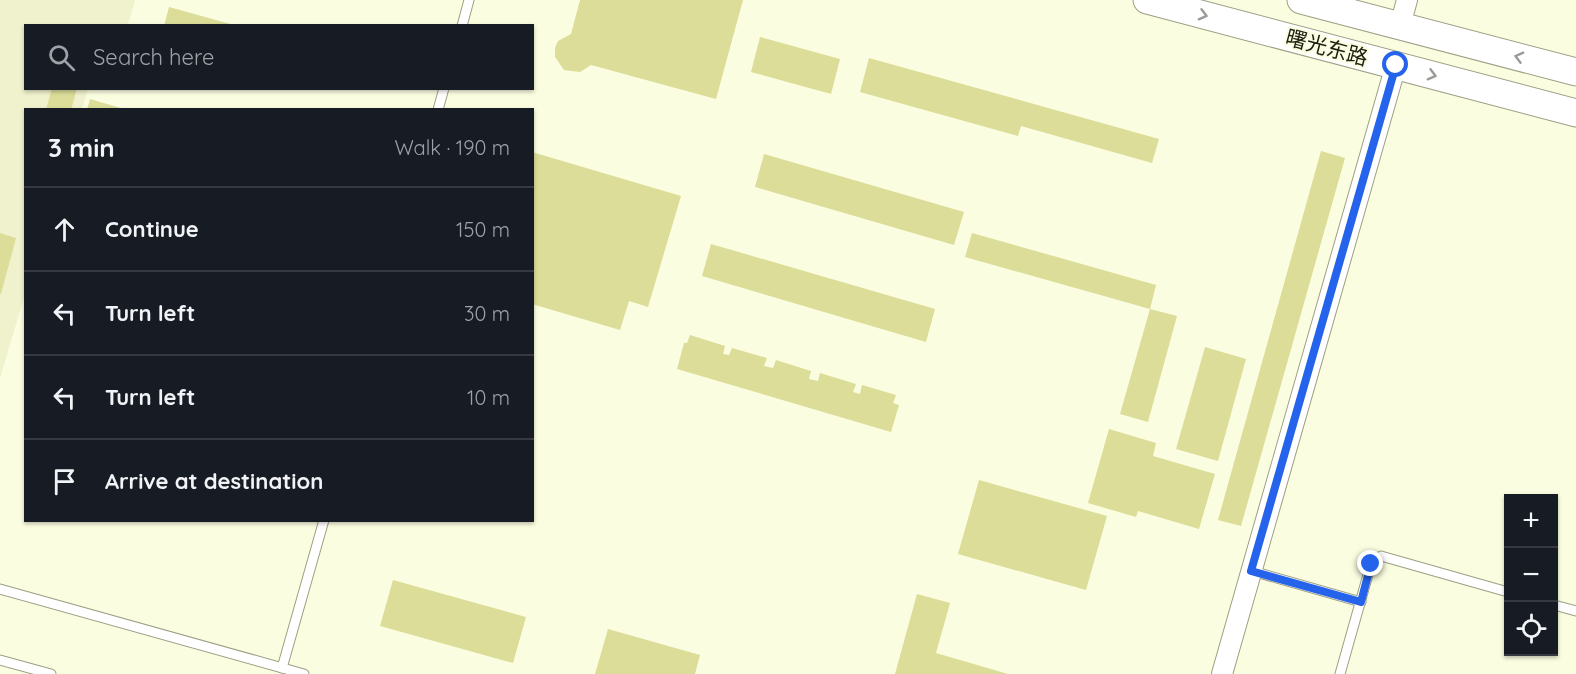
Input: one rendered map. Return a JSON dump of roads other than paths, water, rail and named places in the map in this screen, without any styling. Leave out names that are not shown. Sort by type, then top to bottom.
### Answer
[{"type":"main road","name":"曙光东路","points":[[1147,0],[1576,112]]},
{"type":"main road","name":"曙光东路","points":[[1302,0],[1576,72]]},
{"type":"street","points":[[1400,26],[1407,0]]},
{"type":"street","points":[[1222,674],[1396,65]]},
{"type":"lane","points":[[463,24],[469,0]]},
{"type":"lane","points":[[439,108],[443,90]]},
{"type":"lane","points":[[282,668],[323,522]]},
{"type":"lane","points":[[1340,674],[1371,564],[1381,556],[1504,591]]},
{"type":"lane","points":[[1251,571],[1361,602]]},
{"type":"lane","points":[[0,589],[304,674]]},
{"type":"lane","points":[[1558,606],[1576,611]]},
{"type":"lane","points":[[0,660],[51,674]]}]
